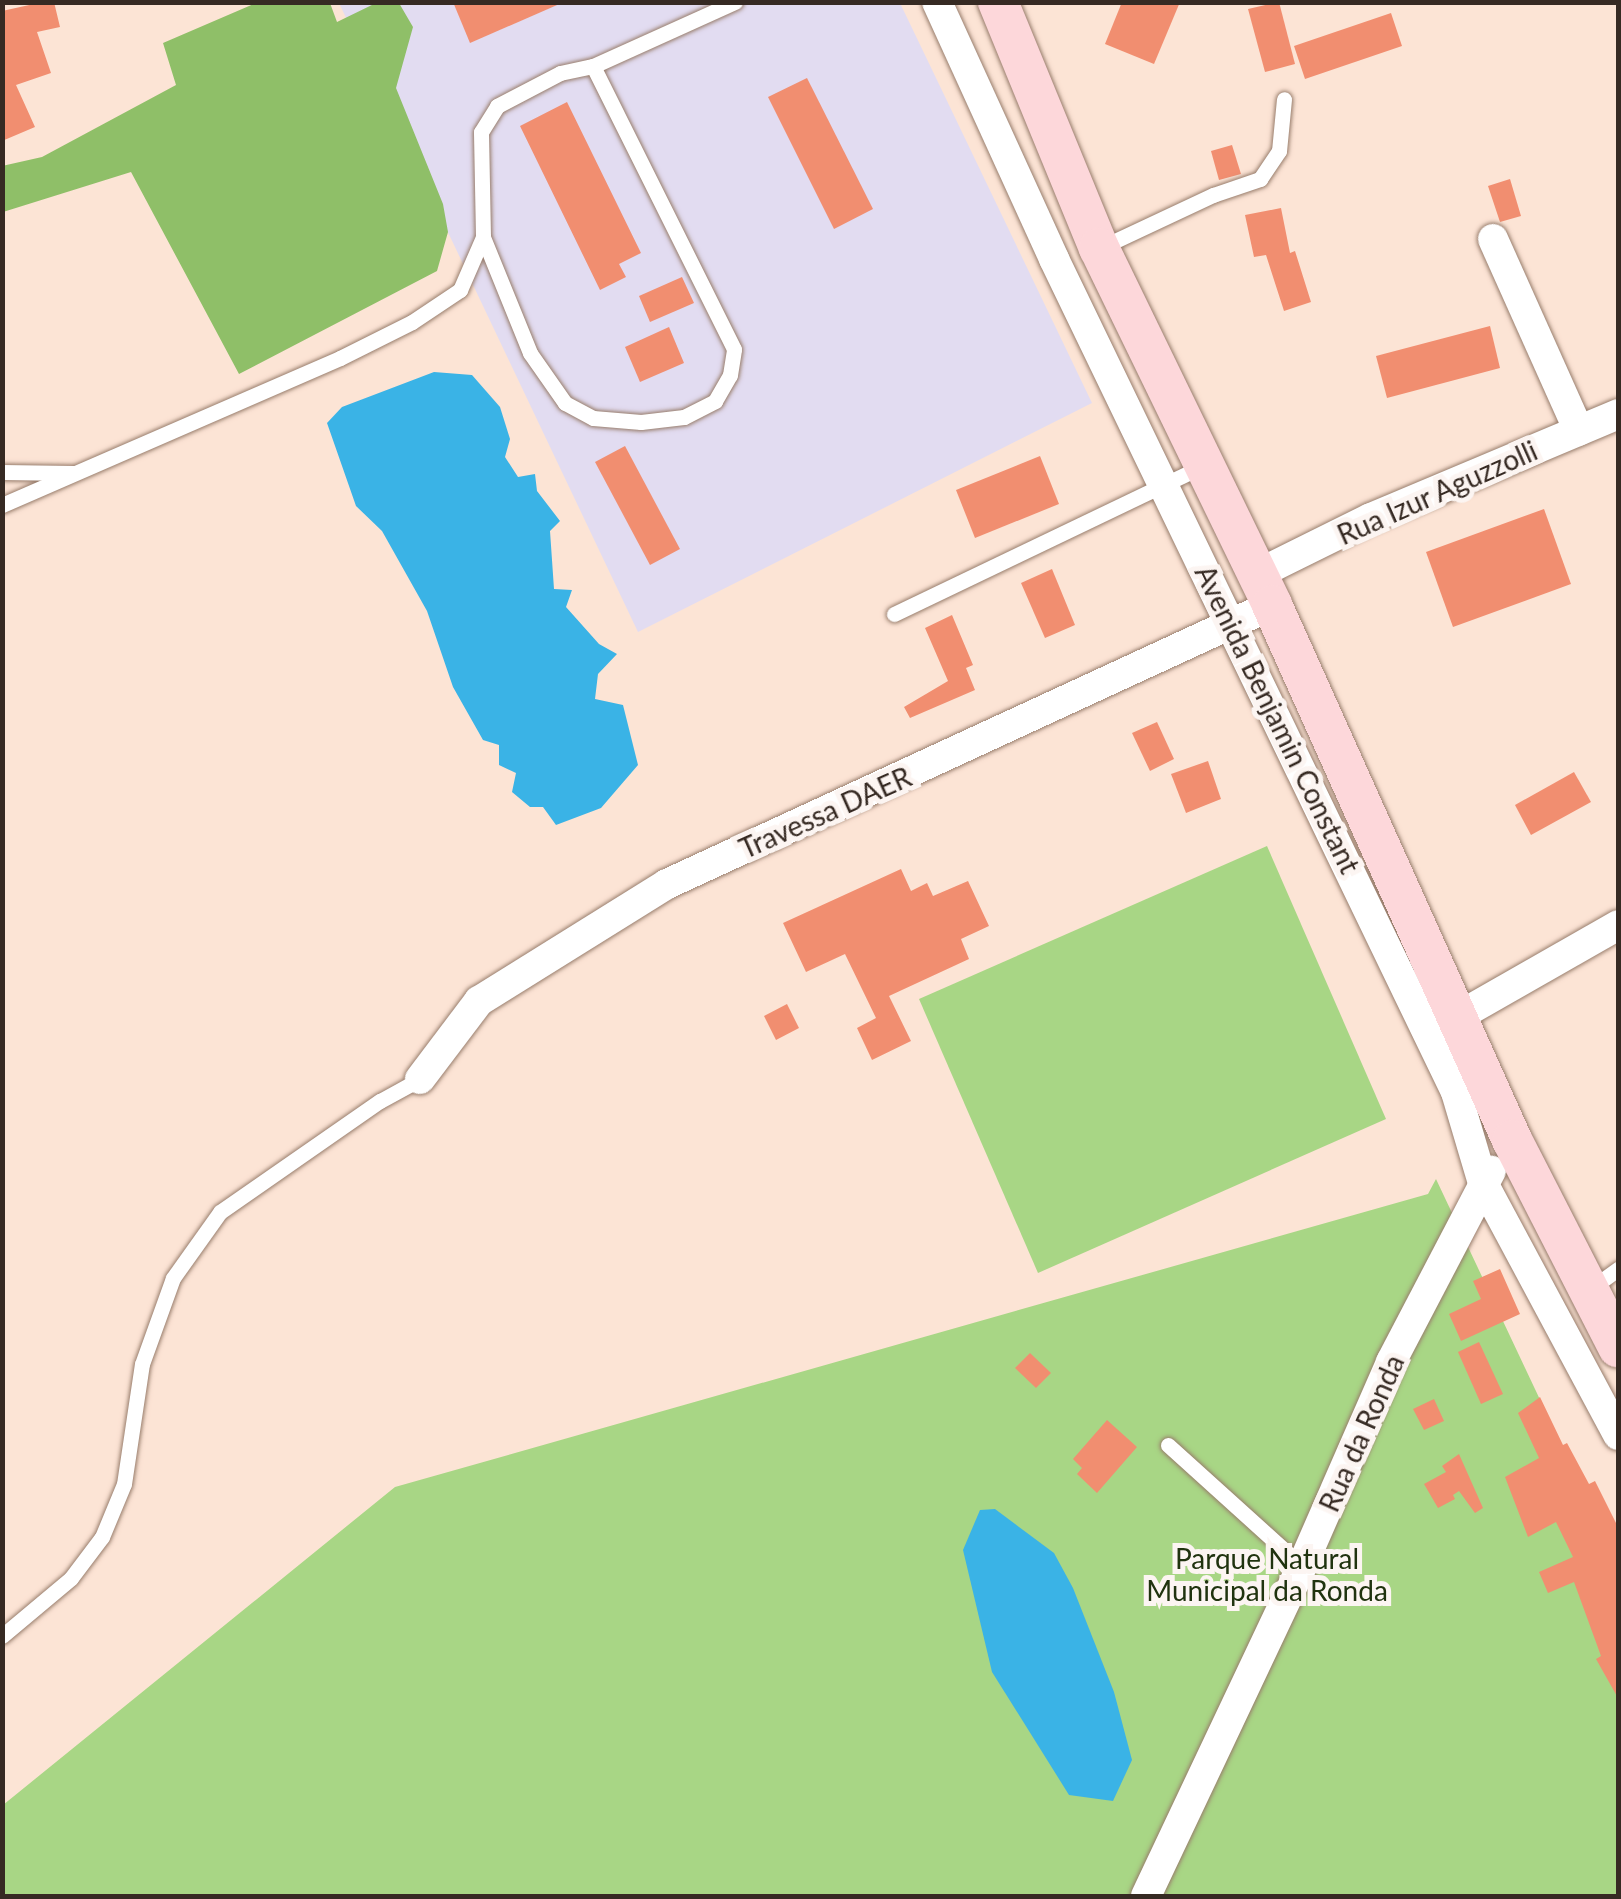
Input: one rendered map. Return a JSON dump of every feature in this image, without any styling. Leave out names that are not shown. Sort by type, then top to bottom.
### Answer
[{"type":"main road","points":[[972,2],[1003,20]]},
{"type":"main road","name":"Avenida Benjamin Constant","points":[[1003,20],[1099,248],[1265,589],[1512,1140],[1609,1288],[1618,1347]]},
{"type":"street","name":"Avenida Benjamin Constant","points":[[937,2],[1054,259],[1166,484],[1456,1092],[1484,1183],[1618,1435]]},
{"type":"street","points":[[1493,240],[1578,431]]},
{"type":"street","name":"Rua Izur Aguzzolli","points":[[1265,589],[1371,518],[1618,414]]},
{"type":"street","name":"Travessa DAER","points":[[420,1078],[479,1001],[667,884],[1234,626],[1265,589]]},
{"type":"street","points":[[1457,1017],[1618,924]]},
{"type":"street","name":"Rua da Ronda","points":[[1146,1896],[1302,1566],[1391,1362],[1484,1183],[1512,1140]]},
{"type":"lane","points":[[593,66],[734,349],[730,375],[715,401],[684,417],[640,422],[593,418],[565,403],[530,353],[483,237],[482,132],[497,106],[560,73],[593,66],[735,2]]},
{"type":"lane","points":[[1099,248],[1213,195],[1260,179],[1279,151],[1284,99]]},
{"type":"lane","points":[[2,505],[83,473],[190,420],[412,322],[460,290],[483,237]]},
{"type":"lane","points":[[894,614],[1206,464]]},
{"type":"lane","points":[[2,472],[83,473]]},
{"type":"lane","points":[[2,1636],[72,1578],[102,1536],[124,1484],[142,1364],[172,1278],[220,1212],[380,1101],[420,1078]]},
{"type":"lane","points":[[1168,1445],[1302,1566]]},
{"type":"shaded area","points":[[339,3],[900,3],[1092,403],[638,632]]},
{"type":"green space","points":[[256,3],[330,3],[337,22],[376,3],[399,3],[413,27],[396,88],[443,204],[448,232],[437,271],[239,374],[131,172],[3,212],[2,166],[42,157],[176,85],[163,43]]},
{"type":"green space","points":[[1267,846],[1386,1119],[1038,1273],[919,999]]},
{"type":"green space","name":"Parque Natural Municipal da Ronda","points":[[1436,1179],[1618,1565],[1618,1896],[3,1896],[3,1805],[395,1487],[1428,1194]]},
{"type":"water","points":[[434,372],[472,375],[500,407],[510,439],[505,457],[518,477],[535,474],[537,491],[560,521],[550,531],[554,589],[572,590],[566,607],[599,644],[617,654],[598,674],[595,699],[623,705],[638,765],[601,808],[556,825],[543,807],[530,807],[512,792],[516,773],[499,765],[499,745],[483,740],[453,687],[427,611],[382,531],[356,506],[327,423],[342,407]]},
{"type":"water","points":[[995,1509],[1054,1553],[1073,1588],[1114,1692],[1132,1760],[1113,1801],[1069,1795],[992,1672],[963,1550],[980,1510]]},
{"type":"building","points":[[54,2],[60,27],[37,32],[51,73],[16,85],[35,127],[2,141],[2,11]]},
{"type":"building","points":[[453,2],[564,2],[470,43]]},
{"type":"building","points":[[1122,2],[1180,2],[1154,64],[1105,44]]},
{"type":"building","points":[[1279,2],[1295,64],[1265,72],[1248,9]]},
{"type":"building","points":[[1391,13],[1402,46],[1305,79],[1294,46]]},
{"type":"building","points":[[807,78],[873,209],[834,229],[768,97]]},
{"type":"building","points":[[567,102],[641,253],[619,264],[626,277],[600,290],[520,126]]},
{"type":"building","points":[[1232,145],[1241,174],[1219,180],[1211,151]]},
{"type":"building","points":[[1510,179],[1521,216],[1500,222],[1488,186]]},
{"type":"building","points":[[1281,208],[1290,253],[1295,251],[1311,302],[1284,311],[1266,255],[1254,257],[1245,215]]},
{"type":"building","points":[[682,277],[694,303],[650,322],[639,296]]},
{"type":"building","points":[[1490,326],[1500,368],[1387,398],[1376,356]]},
{"type":"building","points":[[669,327],[684,363],[640,382],[625,347]]},
{"type":"building","points":[[625,446],[680,549],[650,565],[595,462]]},
{"type":"building","points":[[1040,456],[1059,504],[975,538],[956,490]]},
{"type":"building","points":[[1544,509],[1571,584],[1453,627],[1426,552]]},
{"type":"building","points":[[1052,569],[1075,625],[1045,638],[1021,583]]},
{"type":"building","points":[[952,615],[973,665],[966,668],[975,690],[910,718],[904,707],[948,681],[925,628]]},
{"type":"building","points":[[1157,722],[1174,759],[1150,771],[1132,733]]},
{"type":"building","points":[[1208,761],[1221,799],[1186,813],[1171,774]]},
{"type":"building","points":[[1574,772],[1591,802],[1531,835],[1515,805]]},
{"type":"building","points":[[901,869],[911,891],[927,883],[933,896],[968,881],[989,926],[961,939],[969,959],[889,996],[911,1041],[872,1060],[857,1028],[876,1018],[845,954],[806,972],[783,923]]},
{"type":"building","points":[[787,1004],[799,1028],[776,1040],[764,1016]]},
{"type":"building","points":[[1500,1269],[1520,1314],[1461,1341],[1449,1314],[1481,1299],[1473,1281]]},
{"type":"building","points":[[1479,1342],[1503,1394],[1481,1404],[1458,1352]]},
{"type":"building","points":[[1030,1353],[1051,1373],[1036,1388],[1015,1368]]},
{"type":"building","points":[[1540,1397],[1563,1445],[1567,1443],[1589,1484],[1595,1481],[1618,1527],[1618,1698],[1596,1659],[1601,1656],[1574,1582],[1548,1593],[1539,1572],[1573,1557],[1556,1522],[1528,1537],[1505,1477],[1539,1458],[1518,1413]]},
{"type":"building","points":[[1434,1399],[1444,1421],[1424,1430],[1413,1409]]},
{"type":"building","points":[[1107,1420],[1137,1447],[1097,1493],[1077,1474],[1082,1468],[1073,1459]]},
{"type":"building","points":[[1459,1454],[1483,1508],[1475,1513],[1459,1491],[1453,1495],[1455,1499],[1438,1508],[1424,1484],[1446,1472],[1442,1466]]}]
